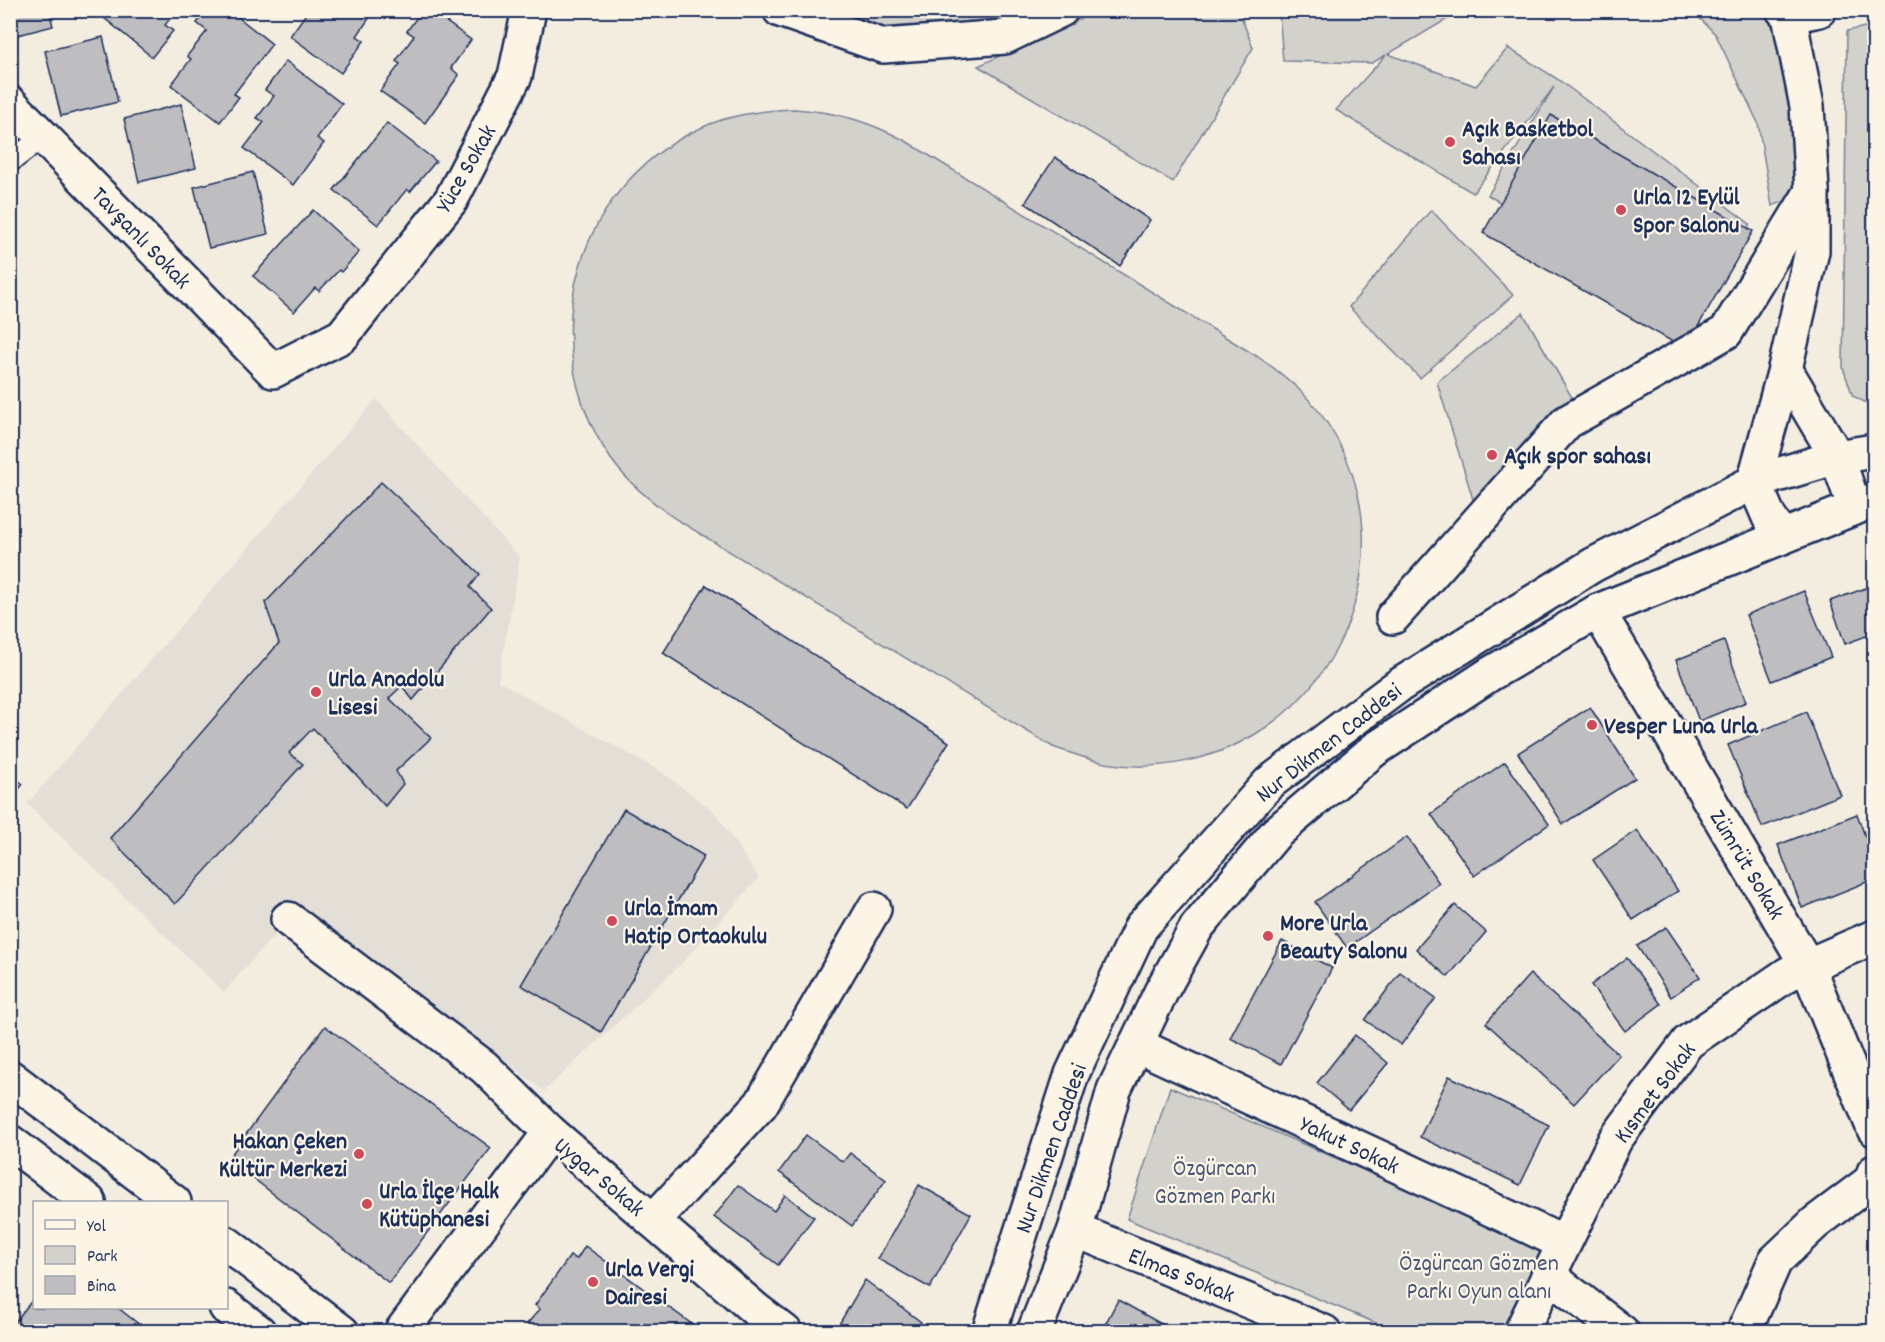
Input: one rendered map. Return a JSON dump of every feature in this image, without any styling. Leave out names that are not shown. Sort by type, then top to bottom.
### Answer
[{"type":"street","name":"Yüce Sokak","points":[[273,371],[342,336],[451,200],[515,76],[529,10]]},
{"type":"street","points":[[780,10],[883,46],[1005,37],[1061,10]]},
{"type":"street","points":[[1782,537],[1769,517],[1754,482],[1785,369],[1812,251],[1812,191],[1807,106],[1797,12]]},
{"type":"street","name":"Tavşanlı Sokak","points":[[10,104],[273,371]]},
{"type":"street","points":[[1393,617],[1567,422],[1726,332],[1812,191]]},
{"type":"street","points":[[1785,369],[1865,504]]},
{"type":"street","name":"Nur Dikmen Caddesi","points":[[989,1332],[1072,1074],[1141,927],[1269,783],[1398,686],[1593,565],[1754,482],[1837,457],[1875,451]]},
{"type":"street","name":"Nur Dikmen Caddesi","points":[[1034,1332],[1074,1230],[1114,1090],[1161,992],[1197,927],[1276,833],[1374,750],[1490,674],[1598,611],[1865,504]]},
{"type":"street","name":"Zümrüt Sokak","points":[[1598,611],[1807,965],[1875,1129]]},
{"type":"street","points":[[653,1221],[761,1104],[874,909]]},
{"type":"street","points":[[288,919],[484,1067],[550,1132]]},
{"type":"street","name":"Kısmet Sokak","points":[[1521,1332],[1615,1140],[1688,1042],[1788,974],[1875,937]]},
{"type":"street","name":"Yakut Sokak","points":[[1137,1045],[1564,1243]]},
{"type":"street","points":[[10,1077],[171,1201]]},
{"type":"street","name":"Uygar Sokak","points":[[401,1332],[550,1132],[653,1221],[748,1321],[785,1332]]},
{"type":"street","points":[[10,1142],[86,1201]]},
{"type":"street","points":[[1747,1332],[1746,1327],[1775,1261],[1815,1223],[1871,1181],[1875,1172]]},
{"type":"street","name":"Elmas Sokak","points":[[1074,1230],[1324,1332]]},
{"type":"street","points":[[228,1245],[342,1332]]},
{"type":"street","points":[[1548,1275],[1622,1332]]},
{"type":"street","points":[[228,1309],[259,1332]]},
{"type":"lane","points":[[10,162],[43,137]]},
{"type":"shaded area","points":[[376,399],[520,558],[498,681],[660,771],[714,811],[759,878],[680,965],[544,1091],[301,905],[224,992],[27,804]]},
{"type":"green space","points":[[1384,10],[1398,15],[1406,11],[1461,11],[1388,54],[1476,86],[1508,48],[1559,80],[1750,224],[1696,324],[1488,195],[1554,87],[1473,193],[1336,110],[1386,55],[1372,63],[1283,61],[1279,11]]},
{"type":"green space","points":[[780,11],[1061,11],[883,46]]},
{"type":"green space","points":[[1097,11],[1239,11],[1253,48],[1173,182],[978,66]]},
{"type":"green space","points":[[1693,11],[1781,11],[1812,191],[1772,206],[1758,123],[1716,35]]},
{"type":"green space","points":[[1874,25],[1874,407],[1853,396],[1843,368],[1847,31]]},
{"type":"green space","points":[[795,109],[825,112],[851,119],[904,140],[1258,357],[1291,382],[1310,401],[1334,434],[1352,474],[1362,516],[1363,559],[1356,601],[1341,640],[1319,677],[1290,709],[1254,735],[1237,744],[1201,758],[1182,762],[1144,766],[1105,763],[1053,747],[674,518],[640,491],[618,468],[586,413],[573,364],[571,315],[580,268],[598,223],[626,183],[664,149],[721,120],[752,113]]},
{"type":"green space","points":[[1431,210],[1513,295],[1420,378],[1349,307]]},
{"type":"green space","name":"Açık spor sahası","points":[[1523,313],[1574,401],[1476,509],[1437,382]]},
{"type":"green space","name":"Özgürcan Gözmen Parkı","points":[[1170,1087],[1452,1208],[1564,1243],[1521,1331],[1395,1331],[1127,1219]]},
{"type":"building","points":[[10,10],[49,10],[53,26],[10,37]]},
{"type":"building","points":[[100,10],[177,10],[165,25],[173,31],[152,57],[98,13]]},
{"type":"building","points":[[206,10],[229,10],[272,44],[234,94],[239,97],[220,122],[171,85],[191,59],[187,56],[207,31],[197,23]]},
{"type":"building","points":[[306,10],[374,11],[357,36],[364,41],[341,73],[290,36],[308,11]]},
{"type":"building","points":[[422,10],[430,10],[471,40],[451,68],[459,75],[425,123],[380,91],[400,64],[396,61],[414,36],[407,31]]},
{"type":"building","points":[[103,37],[118,102],[61,116],[45,51]]},
{"type":"building","points":[[286,61],[342,104],[317,138],[324,143],[293,185],[244,148],[264,122],[257,118],[274,96],[265,90]]},
{"type":"building","points":[[181,104],[196,168],[139,182],[124,119]]},
{"type":"building","name":"Urla 12 Eylül Spor Salonu","points":[[1551,115],[1753,231],[1685,349],[1483,233]]},
{"type":"building","points":[[387,123],[436,161],[410,192],[407,189],[378,225],[334,190]]},
{"type":"building","points":[[1055,157],[1150,220],[1120,266],[1025,203]]},
{"type":"building","points":[[253,172],[268,234],[209,248],[194,187]]},
{"type":"building","points":[[313,210],[359,252],[319,291],[315,288],[294,312],[253,276]]},
{"type":"building","name":"Urla Anadolu Lisesi","points":[[381,482],[480,574],[470,587],[491,608],[413,700],[402,686],[389,698],[431,738],[396,771],[403,784],[385,806],[313,728],[289,753],[303,764],[175,904],[110,838],[279,643],[265,603]]},
{"type":"building","points":[[706,585],[949,742],[907,809],[663,653]]},
{"type":"building","points":[[1874,585],[1874,633],[1845,644],[1830,601]]},
{"type":"building","points":[[1804,591],[1831,657],[1772,681],[1746,615]]},
{"type":"building","points":[[1724,641],[1746,702],[1699,721],[1676,660]]},
{"type":"building","points":[[1590,707],[1635,778],[1563,824],[1518,753]]},
{"type":"building","points":[[1806,712],[1840,795],[1762,827],[1728,745]]},
{"type":"building","points":[[1505,762],[1549,824],[1474,876],[1431,814]]},
{"type":"building","points":[[10,775],[23,784],[10,801]]},
{"type":"building","name":"Urla İmam Hatip Ortaokulu","points":[[624,809],[704,856],[601,1032],[521,985]]},
{"type":"building","points":[[1857,814],[1874,861],[1874,879],[1802,908],[1778,845]]},
{"type":"building","points":[[1637,830],[1678,891],[1633,920],[1593,860]]},
{"type":"building","points":[[1407,837],[1439,883],[1347,948],[1315,902]]},
{"type":"building","points":[[1455,905],[1486,932],[1448,977],[1416,949]]},
{"type":"building","points":[[1666,927],[1700,977],[1671,997],[1637,946]]},
{"type":"building","points":[[1282,941],[1332,968],[1281,1064],[1230,1038]]},
{"type":"building","points":[[1627,958],[1661,1004],[1625,1031],[1591,985]]},
{"type":"building","points":[[1400,972],[1436,998],[1401,1045],[1365,1020]]},
{"type":"building","points":[[1530,974],[1619,1055],[1574,1104],[1486,1023]]},
{"type":"building","name":"Hakan Çeken Kültür Merkezi","points":[[325,1026],[491,1148],[389,1283],[228,1159]]},
{"type":"building","points":[[1355,1035],[1388,1063],[1349,1110],[1317,1083]]},
{"type":"building","points":[[1449,1076],[1549,1125],[1520,1185],[1420,1137]]},
{"type":"building","points":[[806,1135],[843,1162],[850,1153],[886,1180],[852,1226],[779,1172]]},
{"type":"building","points":[[738,1185],[774,1211],[785,1195],[814,1217],[778,1265],[714,1217]]},
{"type":"building","points":[[919,1185],[971,1214],[930,1288],[878,1259]]},
{"type":"building","name":"Urla Vergi Dairesi","points":[[585,1246],[693,1325],[688,1332],[537,1332],[527,1324],[540,1309],[535,1305],[570,1256],[577,1259]]},
{"type":"building","points":[[865,1280],[921,1322],[916,1332],[835,1331]]},
{"type":"building","points":[[33,1299],[33,1309],[119,1309],[149,1332],[12,1332],[10,1328]]},
{"type":"building","points":[[1118,1300],[1167,1327],[1164,1332],[1101,1332]]},
{"type":"place","name":"Açık Basketbol Sahası","points":[[1450,142]]},
{"type":"place","name":"Urla 12 Eylül Spor Salonu","points":[[1621,210]]},
{"type":"place","name":"Açık spor sahası","points":[[1492,455]]},
{"type":"place","name":"Urla Anadolu Lisesi","points":[[316,692]]},
{"type":"place","name":"Vesper Luna Urla","points":[[1592,725]]},
{"type":"place","name":"Urla İmam Hatip Ortaokulu","points":[[612,921]]},
{"type":"place","name":"More Urla Beauty Salonu","points":[[1268,936]]},
{"type":"place","name":"Hakan Çeken Kültür Merkezi","points":[[359,1154]]},
{"type":"place","name":"Urla İlçe Halk Kütüphanesi","points":[[367,1204]]},
{"type":"place","name":"Urla Vergi Dairesi","points":[[593,1282]]},
{"type":"park label","name":"Özgürcan Gözmen Parkı Oyun alanı","points":[[1479,1276]]}]
